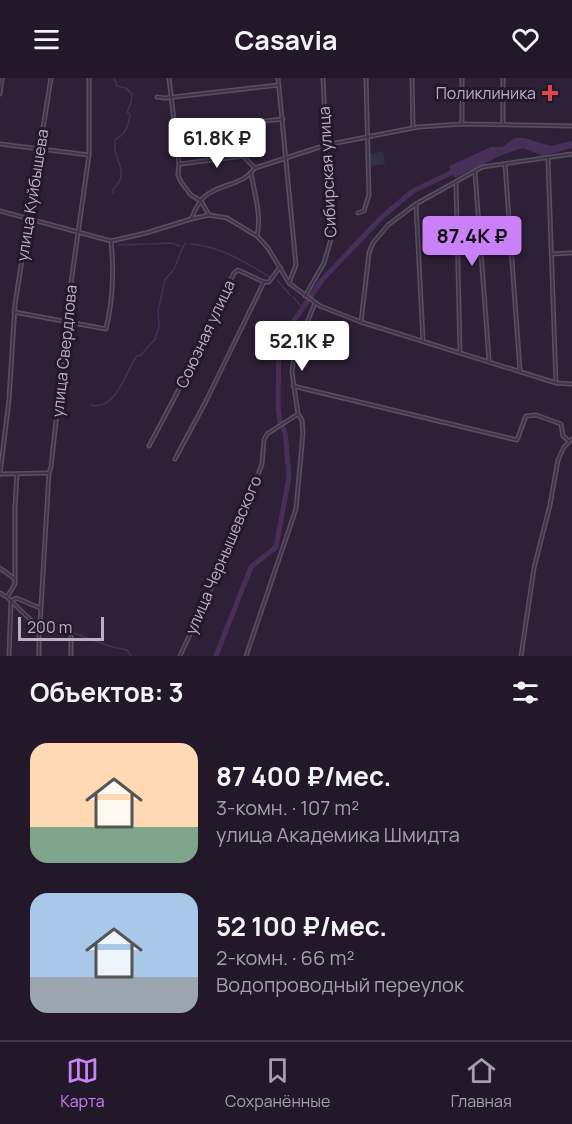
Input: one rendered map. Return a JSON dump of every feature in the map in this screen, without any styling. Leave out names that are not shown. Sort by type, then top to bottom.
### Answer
[{"type":"street","points":[[0,94],[2,78]]},
{"type":"street","name":"улица Куйбышева","points":[[0,474],[9,400],[14,312],[51,78]]},
{"type":"street","name":"улица Свердлова","points":[[40,624],[49,473],[89,155],[89,78]]},
{"type":"street","points":[[169,78],[176,130],[178,175],[191,195],[201,201],[209,215]]},
{"type":"street","points":[[278,78],[296,265],[289,283]]},
{"type":"street","name":"Сибирская улица","points":[[305,296],[324,263],[332,239],[323,78]]},
{"type":"street","points":[[358,213],[364,211],[369,195],[366,78]]},
{"type":"street","points":[[412,78],[414,127]]},
{"type":"street","points":[[462,78],[462,123]]},
{"type":"street","points":[[503,78],[503,124]]},
{"type":"street","points":[[157,97],[279,85]]},
{"type":"street","points":[[176,130],[283,119]]},
{"type":"street","points":[[191,219],[205,196],[237,182],[255,168],[326,145],[414,127],[462,123],[572,126]]},
{"type":"street","points":[[0,144],[89,155]]},
{"type":"street","points":[[361,322],[369,253],[373,243],[388,225],[416,204],[482,167],[572,154]]},
{"type":"street","points":[[179,164],[243,156],[255,168]]},
{"type":"street","points":[[548,159],[556,383]]},
{"type":"street","points":[[505,164],[521,370]]},
{"type":"street","points":[[475,172],[489,362]]},
{"type":"street","points":[[251,173],[259,229],[257,236]]},
{"type":"street","points":[[456,183],[460,352]]},
{"type":"street","points":[[416,204],[423,340]]},
{"type":"street","points":[[0,211],[111,241],[146,234],[209,215],[227,218],[257,236],[268,248],[289,283],[320,306],[361,322],[521,370],[556,383],[572,384]]},
{"type":"street","points":[[14,312],[106,328],[111,298],[113,258],[111,241]]},
{"type":"street","points":[[551,254],[572,254]]},
{"type":"street","points":[[175,459],[206,403],[264,282],[269,282],[280,267]]},
{"type":"street","name":"Союзная улица","points":[[149,446],[234,273],[238,270],[264,282]]},
{"type":"street","points":[[246,656],[296,509],[303,433],[293,386],[294,355],[315,302]]},
{"type":"street","points":[[293,386],[517,440],[524,420],[530,414],[561,424],[563,436],[570,440],[558,460],[550,506],[534,568],[521,656]]},
{"type":"street","name":"улица Чернышевского","points":[[180,656],[228,550],[262,464],[264,440],[267,434],[298,414]]},
{"type":"street","points":[[0,474],[49,473]]},
{"type":"street","points":[[7,597],[15,584],[17,474]]},
{"type":"street","points":[[0,568],[15,579]]},
{"type":"street","points":[[0,593],[13,600],[41,608]]},
{"type":"street","points":[[13,600],[39,628],[39,656]]},
{"type":"street","points":[[9,656],[13,600]]},
{"type":"street","points":[[71,637],[71,656]]},
{"type":"shaded area","points":[[515,138],[524,138],[551,146],[572,141],[572,148],[544,156],[523,148],[502,155],[455,178],[449,166],[491,147],[502,147]]},
{"type":"shaded area","points":[[383,151],[385,164],[371,166],[370,154]]},
{"type":"waterway","points":[[113,194],[121,177],[115,150],[116,139],[122,135],[127,126],[130,114],[127,112],[132,94],[126,88],[117,86],[114,78]]},
{"type":"waterway","points":[[216,656],[251,567],[276,547],[289,477],[285,432],[280,422],[278,404],[279,343],[322,280],[382,217],[413,191],[457,170]]},
{"type":"waterway","points":[[119,245],[171,243],[180,246]]},
{"type":"waterway","points":[[90,405],[99,406],[113,397],[137,356],[141,355],[155,339],[159,327],[158,311],[165,280],[174,269],[186,243]]},
{"type":"waterway","points":[[190,244],[222,251],[270,277]]},
{"type":"waterway","points":[[277,280],[290,295]]},
{"type":"waterway","points":[[293,297],[302,307]]},
{"type":"waterway","points":[[0,571],[12,579],[12,585]]},
{"type":"waterway","points":[[12,592],[9,597],[38,625],[60,628],[109,646],[127,650],[131,656]]},
{"type":"place","name":"Поликлиника","points":[[550,93]]}]
